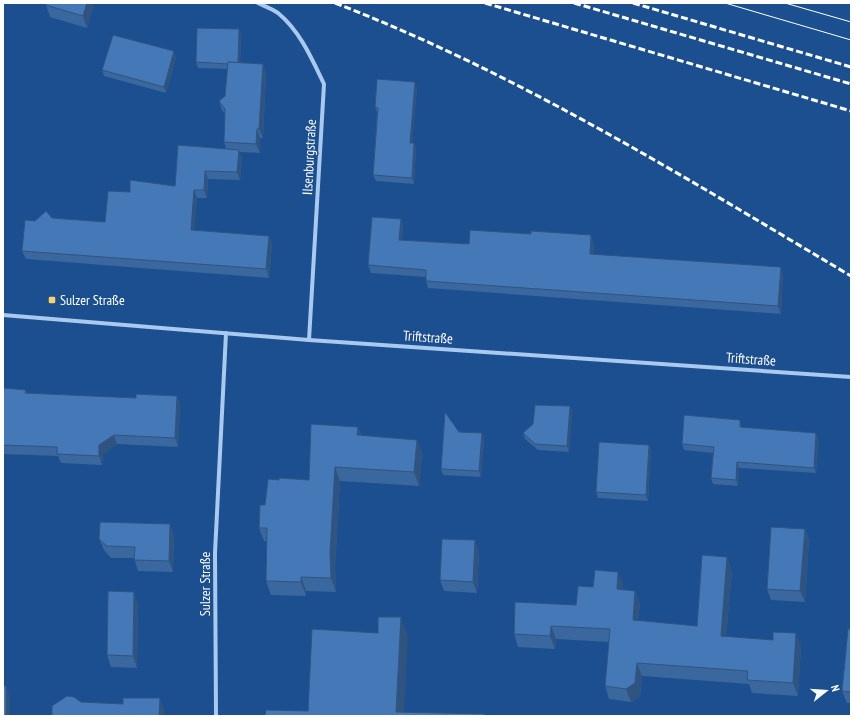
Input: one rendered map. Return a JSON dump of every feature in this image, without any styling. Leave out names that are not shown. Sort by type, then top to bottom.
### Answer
[{"type":"street","name":"Ilsenburgstraße","points":[[258,3],[277,13],[298,34],[311,55],[324,84],[309,340]]},
{"type":"street","name":"Triftstraße","points":[[3,315],[309,340],[851,377]]},
{"type":"street","name":"Sulzer Straße","points":[[216,716],[215,553],[226,333]]},
{"type":"building","points":[[46,3],[87,3],[83,16],[46,5]]},
{"type":"building","points":[[197,28],[239,29],[238,63],[228,62],[228,64],[196,62]]},
{"type":"building","points":[[113,35],[174,51],[164,87],[102,70]]},
{"type":"building","points":[[228,62],[263,64],[259,129],[257,129],[256,144],[224,142],[225,109],[219,101],[225,96]]},
{"type":"building","points":[[377,79],[415,82],[410,143],[414,143],[412,178],[373,175],[378,108],[375,107]]},
{"type":"building","points":[[178,145],[239,150],[237,172],[205,171],[204,190],[194,190],[191,230],[269,236],[266,269],[22,251],[25,220],[35,221],[46,211],[52,218],[105,222],[108,191],[130,192],[130,180],[175,186]]},
{"type":"building","points":[[372,217],[401,219],[399,240],[469,244],[470,230],[531,234],[531,231],[591,235],[590,254],[781,267],[778,306],[426,281],[426,270],[368,265]]},
{"type":"building","points":[[3,388],[26,390],[25,393],[136,398],[136,394],[177,396],[175,438],[114,435],[99,445],[99,456],[57,454],[57,447],[3,445]]},
{"type":"building","points":[[535,405],[570,406],[567,446],[535,444],[523,433],[533,424]]},
{"type":"building","points":[[445,412],[459,432],[482,433],[479,471],[441,469]]},
{"type":"building","points":[[684,415],[740,420],[740,427],[816,433],[814,468],[737,462],[736,480],[711,478],[714,447],[682,444]]},
{"type":"building","points":[[311,424],[358,427],[357,435],[417,440],[414,472],[335,467],[330,553],[331,578],[301,577],[301,582],[266,581],[267,528],[259,528],[260,505],[265,505],[268,479],[279,480],[279,478],[309,480]]},
{"type":"building","points":[[599,442],[649,445],[646,495],[596,492]]},
{"type":"building","points":[[100,522],[170,524],[169,561],[134,560],[135,547],[107,546],[99,539]]},
{"type":"building","points":[[771,527],[805,529],[800,591],[767,589]]},
{"type":"building","points":[[442,539],[475,540],[473,582],[440,580]]},
{"type":"building","points":[[702,555],[727,557],[721,636],[773,640],[773,632],[796,633],[793,683],[747,680],[748,671],[637,663],[635,683],[626,689],[605,686],[610,629],[551,626],[550,636],[514,634],[515,602],[576,605],[578,586],[593,587],[595,570],[618,572],[617,589],[635,591],[633,620],[697,626]]},
{"type":"building","points":[[108,591],[134,592],[133,656],[107,655]]},
{"type":"building","points":[[378,617],[401,617],[396,712],[485,714],[485,716],[265,716],[266,710],[308,711],[312,629],[378,633]]},
{"type":"building","points":[[848,629],[851,629],[851,692],[842,691]]},
{"type":"building","points":[[3,686],[6,686],[6,716],[3,716]]},
{"type":"building","points":[[67,696],[74,697],[81,702],[123,704],[123,698],[160,698],[159,716],[52,716],[52,706]]},
{"type":"tram line","points":[[725,3],[851,40]]},
{"type":"tram line","points":[[785,3],[851,22]]},
{"type":"railway","points":[[335,3],[403,31],[469,61],[534,94],[726,201],[851,276]]},
{"type":"railway","points":[[485,3],[851,111]]},
{"type":"railway","points":[[574,3],[851,84]]},
{"type":"railway","points":[[633,3],[851,67]]},
{"type":"place","name":"Sulzer Straße","points":[[52,300]]}]
